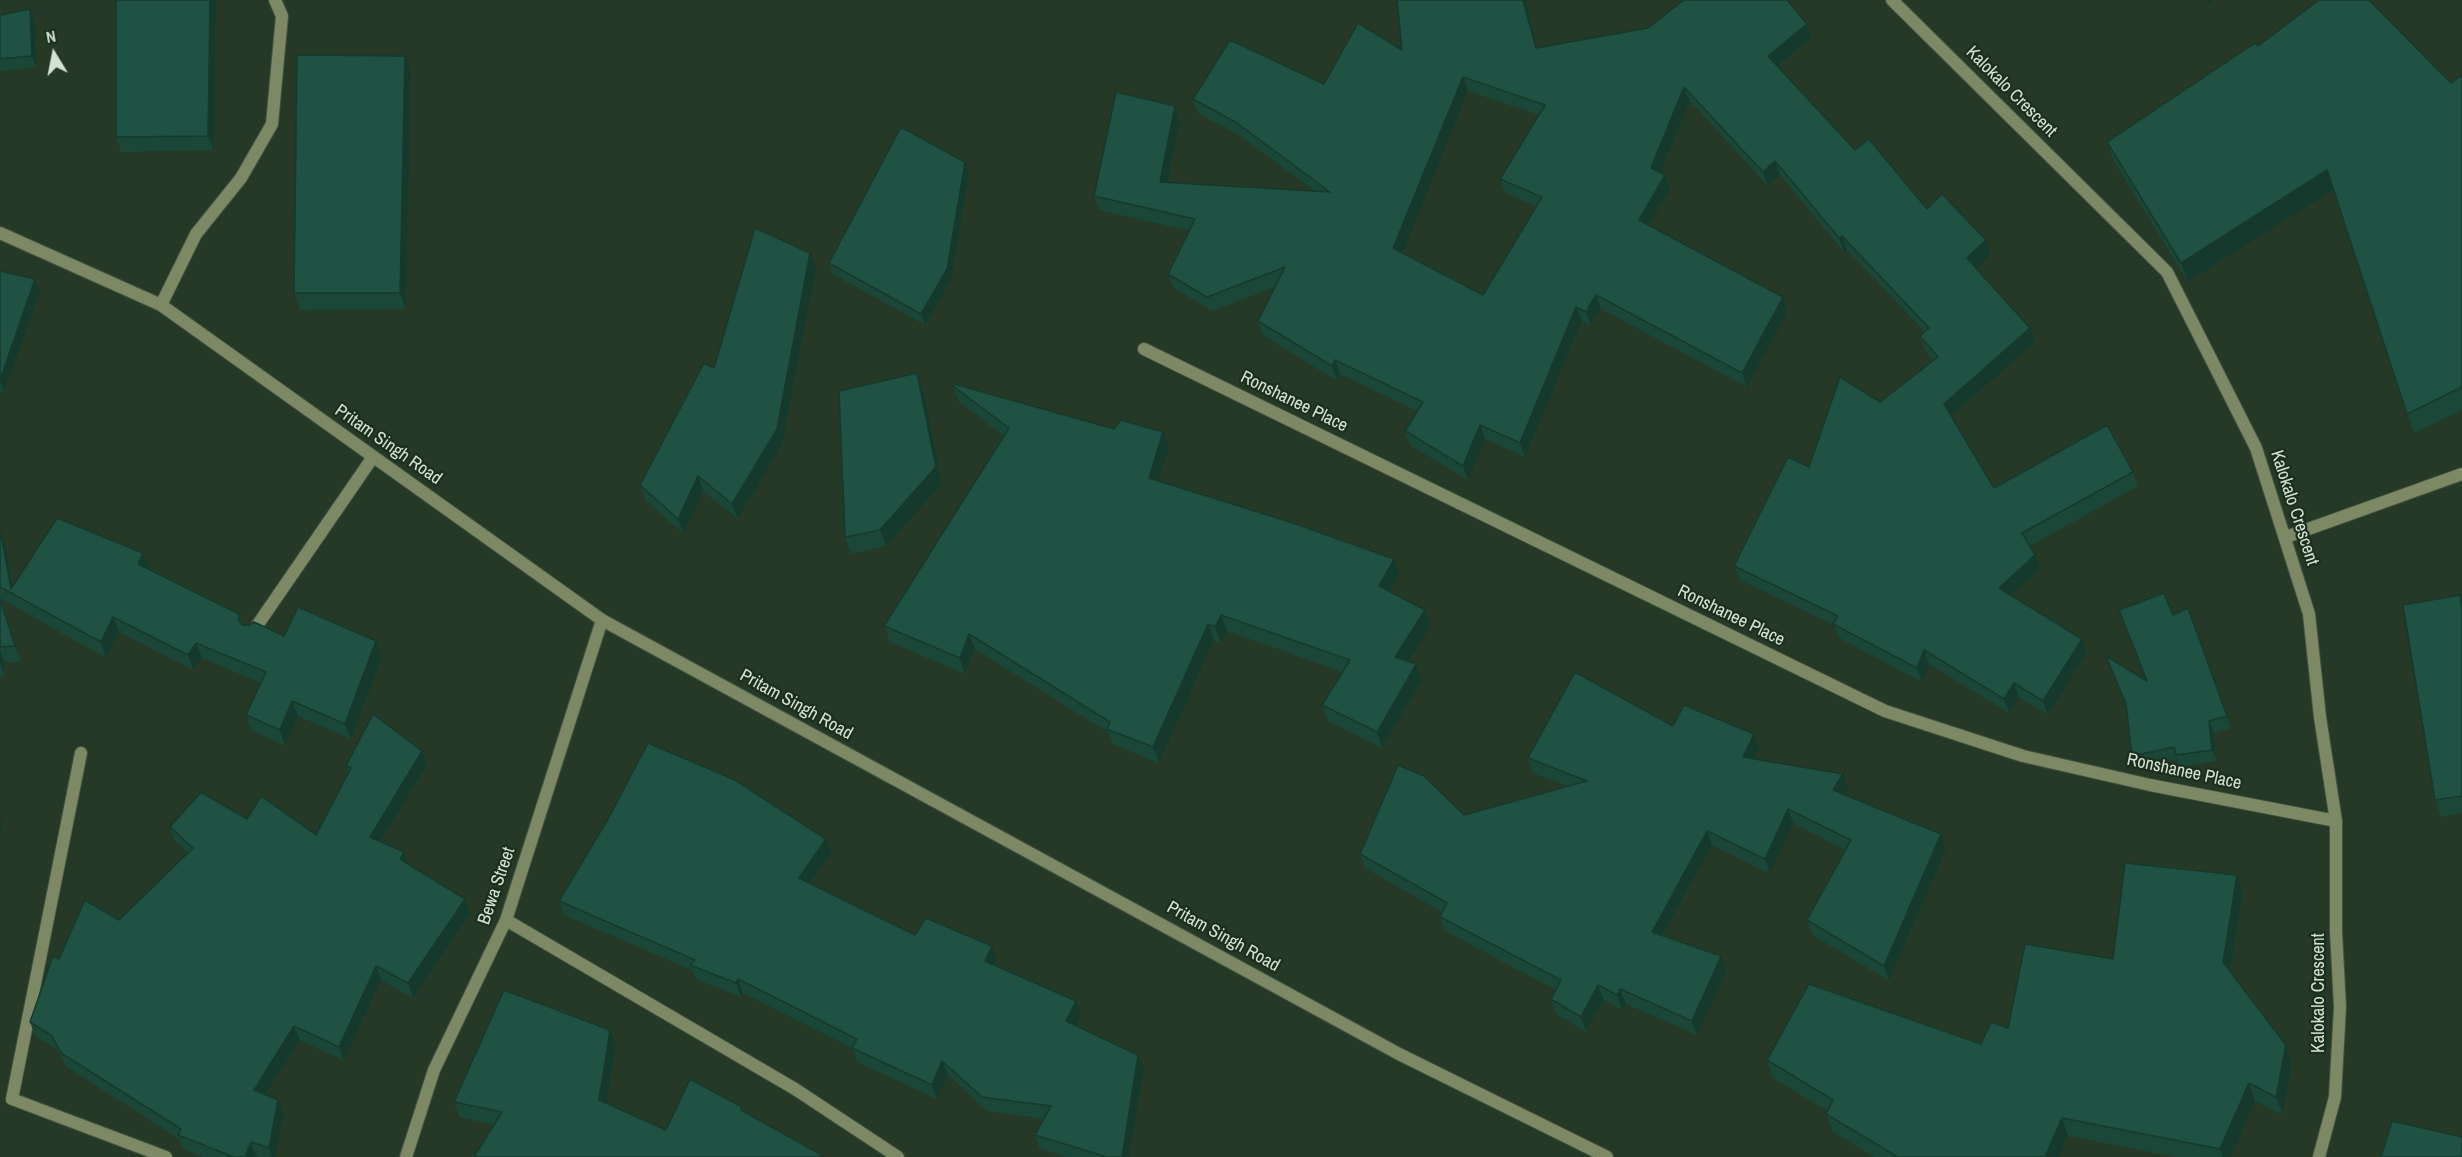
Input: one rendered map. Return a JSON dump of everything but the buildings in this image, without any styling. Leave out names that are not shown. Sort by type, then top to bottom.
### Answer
[{"type":"street","points":[[161,305],[196,234],[241,178],[272,124],[282,16],[275,0]]},
{"type":"street","name":"Kalokalo Crescent","points":[[1892,0],[2167,272],[2256,448],[2309,614],[2320,717],[2336,821],[2336,932],[2340,1007],[2335,1097],[2319,1157]]},
{"type":"street","name":"Pritam Singh Road","points":[[0,233],[161,305],[602,620],[1399,1054],[1606,1157]]},
{"type":"street","name":"Ronshanee Place","points":[[1144,349],[1885,711],[2023,756],[2150,785],[2336,821]]},
{"type":"street","points":[[252,633],[374,457]]},
{"type":"street","points":[[2286,537],[2462,474]]},
{"type":"street","name":"Bewa Street","points":[[406,1157],[434,1070],[506,920],[602,620]]},
{"type":"street","points":[[81,753],[12,1099],[166,1157]]},
{"type":"street","points":[[506,920],[795,1089],[898,1157]]}]
